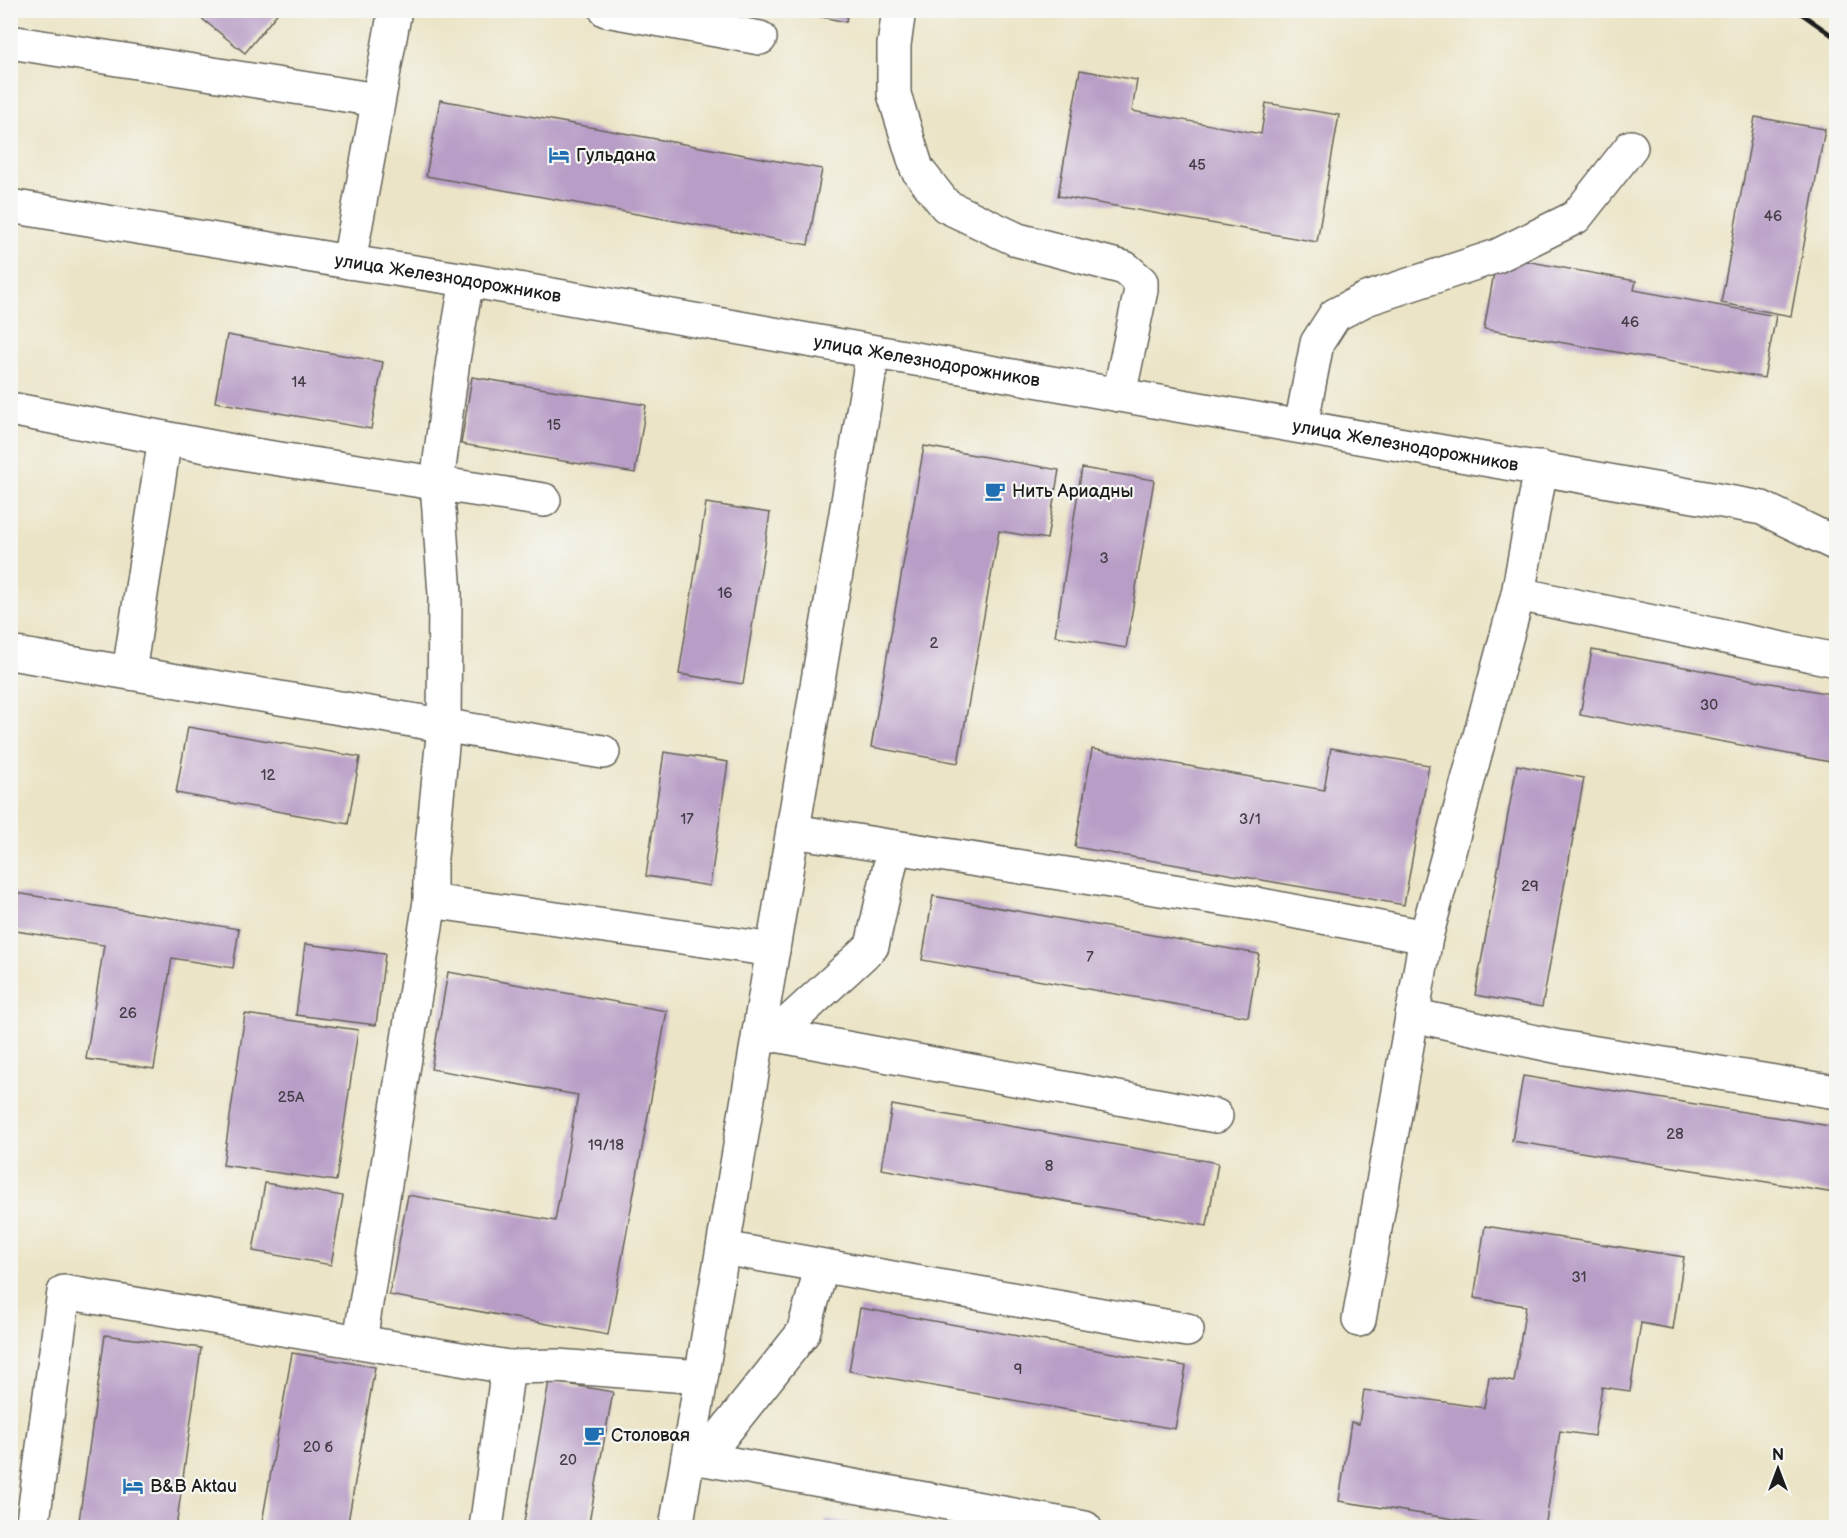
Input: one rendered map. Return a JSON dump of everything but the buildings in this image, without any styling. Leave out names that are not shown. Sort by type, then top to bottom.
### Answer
[{"type":"street","points":[[349,262],[394,10]]},
{"type":"street","points":[[606,10],[760,38]]},
{"type":"street","points":[[899,10],[894,45],[894,94],[917,169],[946,206],[1018,240],[1125,268],[1141,282],[1119,395]]},
{"type":"street","points":[[10,42],[377,100]]},
{"type":"street","points":[[1301,426],[1317,343],[1335,315],[1366,299],[1497,256],[1576,217],[1631,147]]},
{"type":"street","name":"улица Железнодорожников","points":[[10,206],[467,280],[1762,508],[1836,544]]},
{"type":"street","points":[[360,1341],[429,901],[429,867],[444,726],[445,594],[436,483],[467,280]]},
{"type":"street","points":[[676,1527],[695,1458],[701,1377],[723,1248],[767,1034],[773,951],[873,352]]},
{"type":"street","points":[[10,409],[254,456],[544,500]]},
{"type":"street","points":[[129,672],[165,438]]},
{"type":"street","points":[[1359,1320],[1426,937],[1518,594],[1541,468]]},
{"type":"street","points":[[1518,594],[1836,660]]},
{"type":"street","points":[[10,653],[603,753]]},
{"type":"street","points":[[793,831],[1256,904],[1426,937]]},
{"type":"street","points":[[767,1034],[872,946],[894,847]]},
{"type":"street","points":[[429,901],[773,951]]},
{"type":"street","points":[[1412,1016],[1559,1047],[1836,1092]]},
{"type":"street","points":[[767,1034],[1216,1116]]},
{"type":"street","points":[[723,1248],[1187,1330]]},
{"type":"street","points":[[695,1458],[803,1333],[822,1266]]},
{"type":"street","points":[[32,1527],[64,1292],[508,1366],[557,1366],[701,1377]]},
{"type":"street","points":[[486,1527],[508,1366]]},
{"type":"street","points":[[695,1458],[1085,1527]]},
{"type":"railway","points":[[1796,10],[1836,38]]},
{"type":"place","name":"Гульдана","points":[[559,155]]},
{"type":"place","name":"Нить Ариадны","points":[[995,491]]},
{"type":"place","name":"Столовая","points":[[594,1435]]},
{"type":"place","name":"B&B Aktau","points":[[133,1486]]}]
